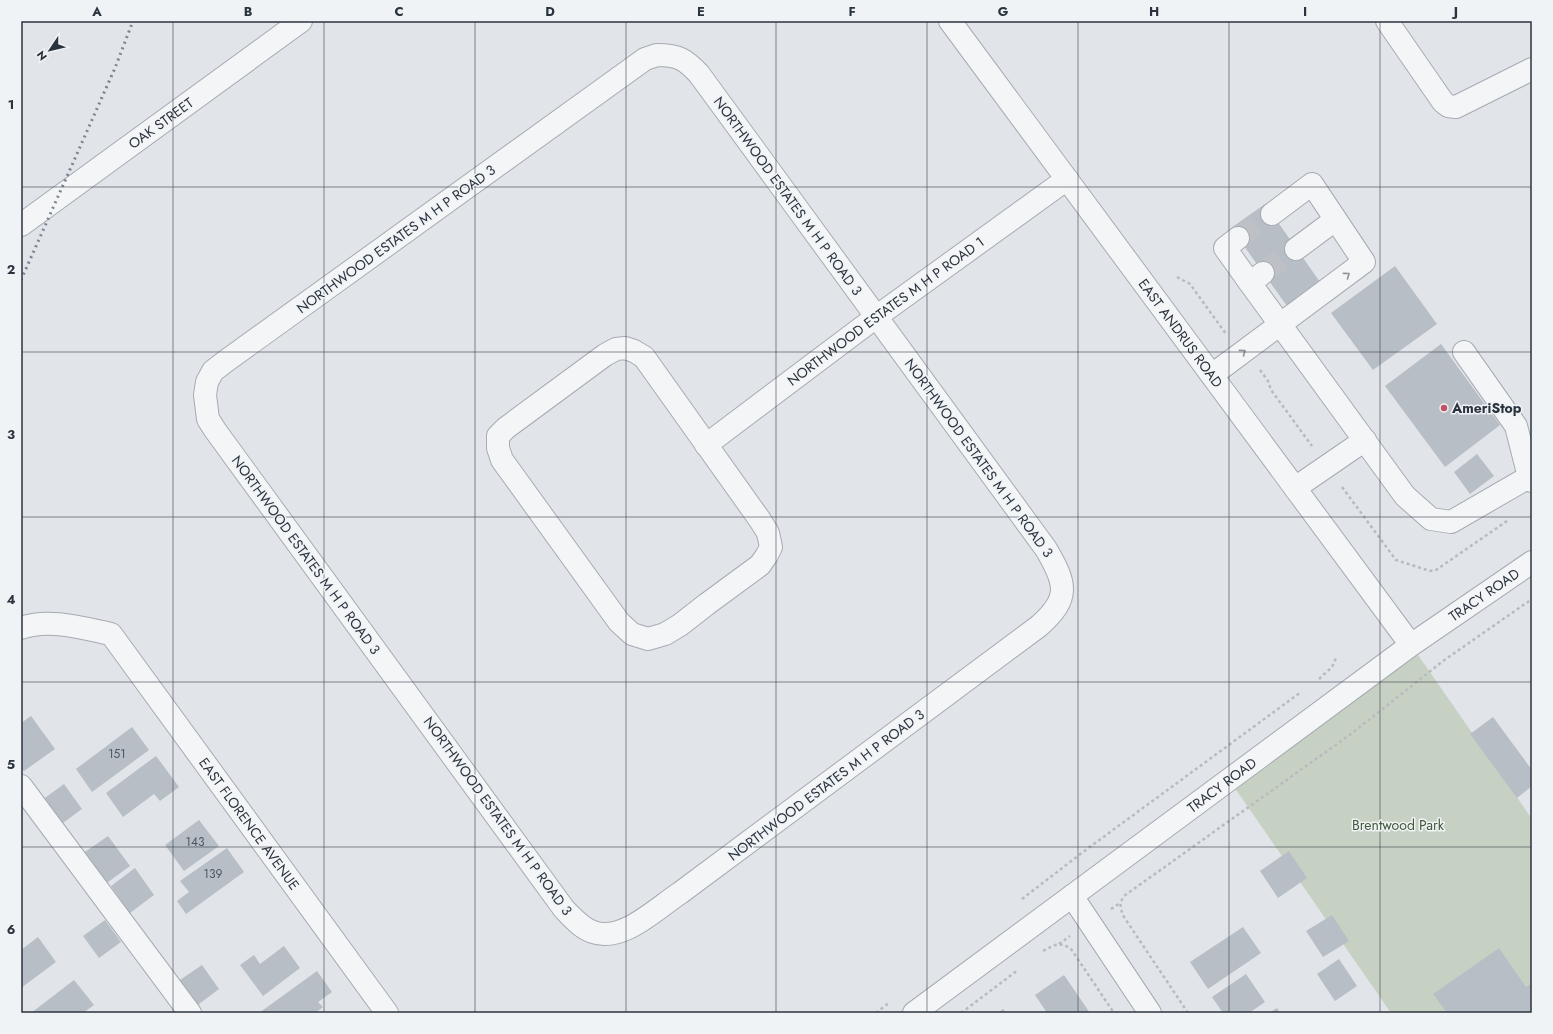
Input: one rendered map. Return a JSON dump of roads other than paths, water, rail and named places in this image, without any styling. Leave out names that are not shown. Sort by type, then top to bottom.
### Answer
[{"type":"street","name":"OAK STREET","points":[[21,225],[301,21]]},
{"type":"street","name":"EAST ANDRUS ROAD","points":[[950,21],[1411,646]]},
{"type":"street","points":[[1387,21],[1443,102],[1448,106],[1456,107],[1532,69]]},
{"type":"street","name":"NORTHWOOD ESTATES M H P ROAD 3","points":[[657,55],[670,55],[681,58],[690,64],[699,74],[876,317],[1046,549],[1062,582],[1062,594],[1058,606],[1050,617],[1039,626],[680,893],[628,930],[605,934],[593,932],[577,922],[564,909],[215,430],[208,419],[205,407],[207,382],[213,371],[645,59],[657,55]]},
{"type":"street","name":"NORTHWOOD ESTATES M H P ROAD 1","points":[[706,445],[876,317],[1067,179]]},
{"type":"street","points":[[1212,375],[1364,262],[1312,184],[1272,214]]},
{"type":"street","points":[[1296,249],[1335,220]]},
{"type":"street","points":[[1238,238],[1224,248],[1257,278],[1281,324],[1406,496],[1431,518],[1451,522],[1530,479],[1516,426],[1464,352]]},
{"type":"street","points":[[625,348],[644,357],[706,445],[768,533],[771,547],[760,566],[706,604],[680,625],[666,634],[648,639],[632,634],[619,622],[502,460],[498,448],[498,436],[506,428],[606,355],[616,349],[625,348]]},
{"type":"street","points":[[1295,488],[1365,440]]},
{"type":"street","name":"TRACY ROAD","points":[[914,1013],[1411,646],[1532,562]]},
{"type":"street","name":"EAST FLORENCE AVENUE","points":[[21,628],[32,625],[55,624],[111,634],[387,1013]]},
{"type":"street","points":[[21,786],[190,1013]]},
{"type":"street","points":[[1072,896],[1150,1013]]},
{"type":"tunnel","points":[[1238,238],[1272,214]]},
{"type":"tunnel","points":[[1263,273],[1296,249]]},
{"type":"railway","points":[[21,280],[115,68],[133,21]]},
{"type":"place","name":"AmeriStop","points":[[1444,408]]},
{"type":"park label","name":"Brentwood Park","points":[[1398,825]]}]
